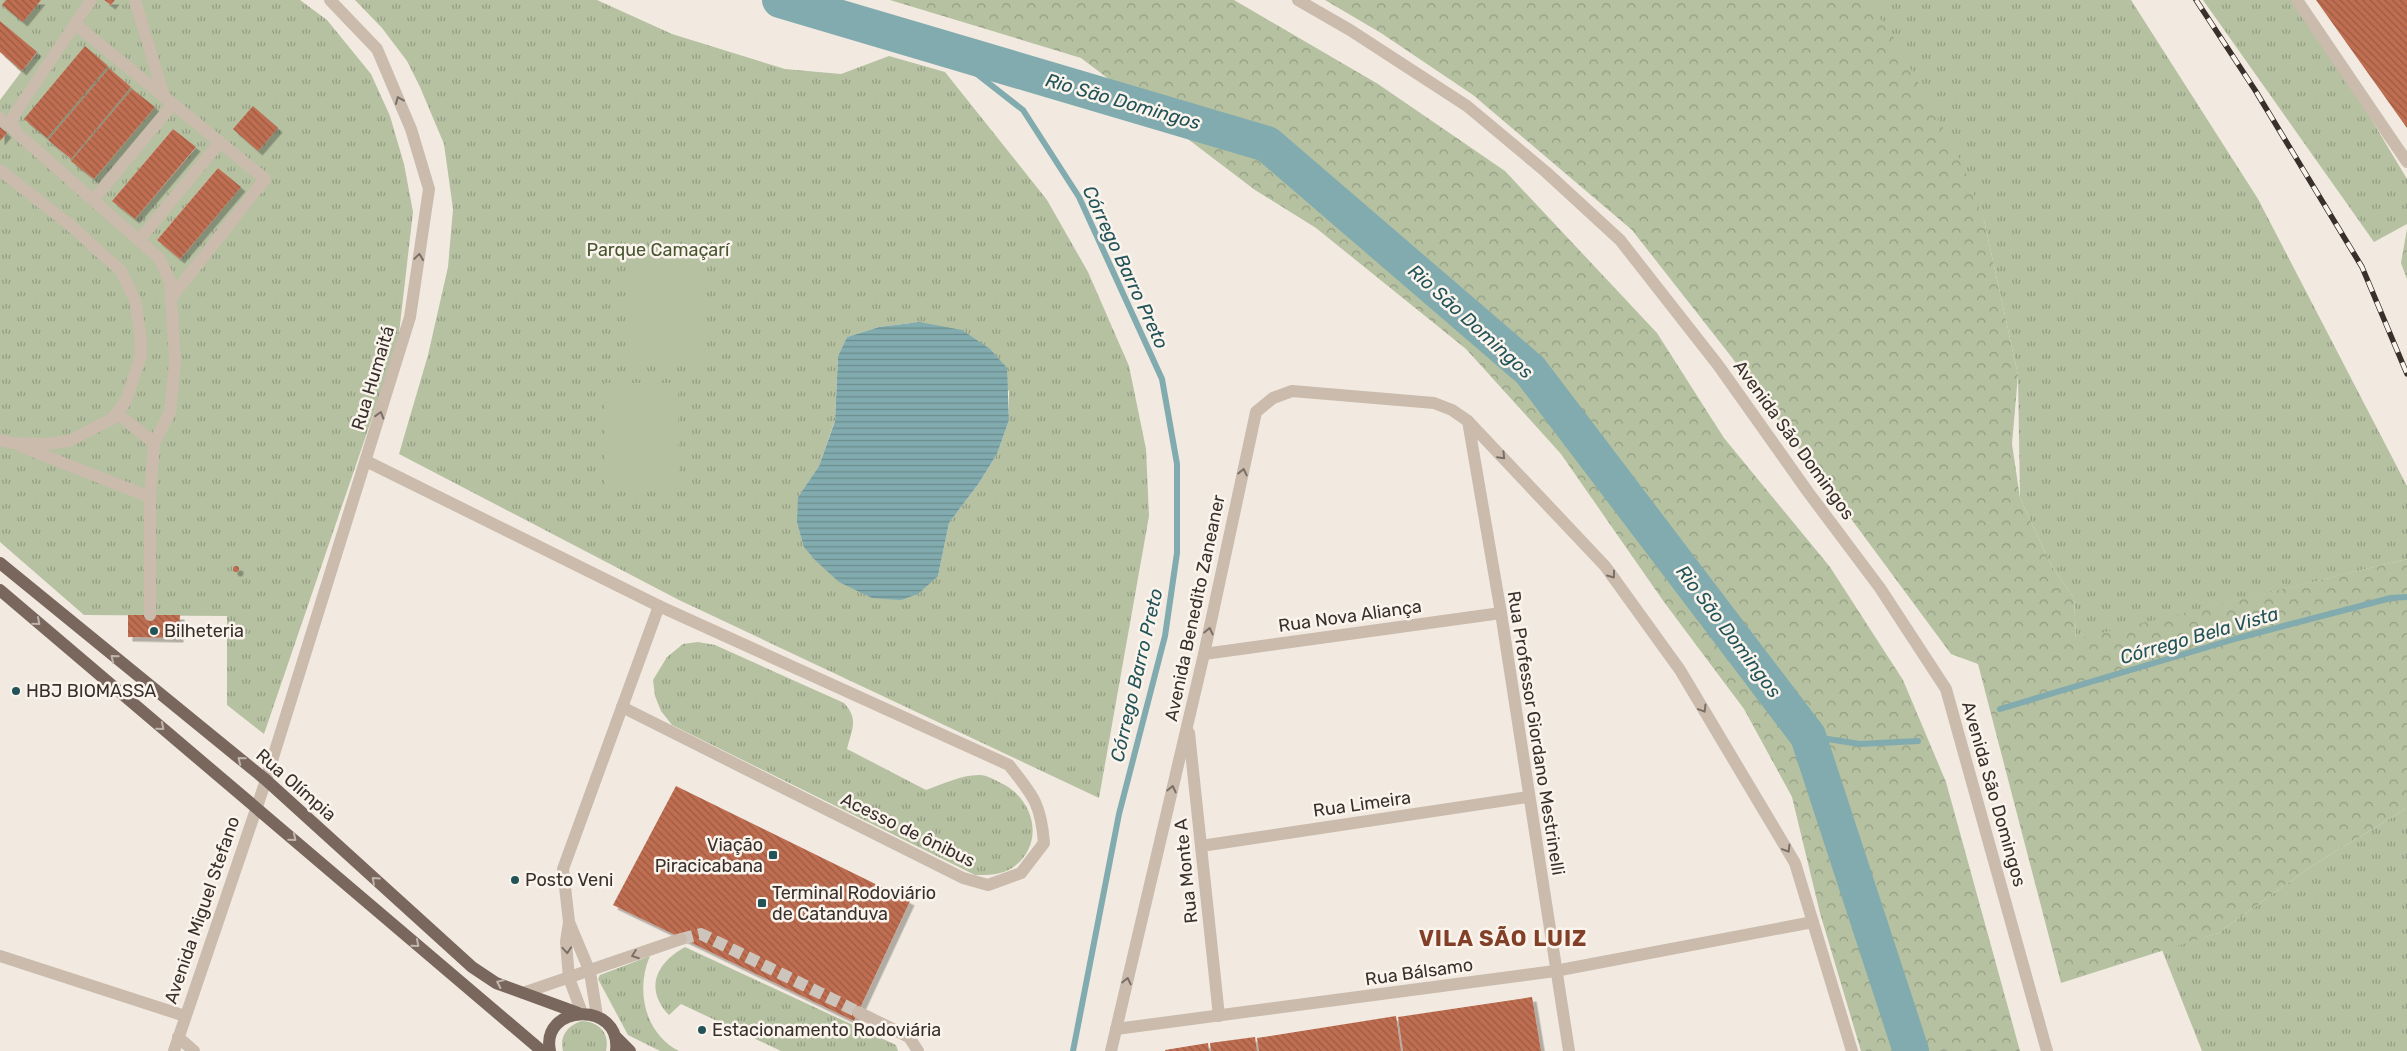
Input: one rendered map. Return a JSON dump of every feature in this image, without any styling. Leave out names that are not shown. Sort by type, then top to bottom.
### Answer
[{"type":"main road","name":"Rua Olímpia","points":[[0,563],[266,780],[472,967],[496,983],[580,1013],[597,1016]]},
{"type":"main road","points":[[0,590],[542,1051]]},
{"type":"main road","points":[[550,1051],[551,1035],[557,1025],[566,1017],[580,1013]]},
{"type":"main road","points":[[597,1016],[608,1025],[615,1036],[630,1051]]},
{"type":"main road","points":[[615,1036],[616,1051]]},
{"type":"street","points":[[14,129],[12,120],[14,115],[91,0]]},
{"type":"street","points":[[135,0],[168,100]]},
{"type":"street","name":"Rua Humaitá","points":[[266,780],[410,317],[428,189],[411,129],[377,49],[330,0]]},
{"type":"street","name":"Avenida São Domingos","points":[[1298,0],[1350,30],[1467,106],[1546,172],[1620,240],[1718,365],[1808,492],[1880,588],[1946,689],[2047,1051]]},
{"type":"street","points":[[2296,0],[2407,162]]},
{"type":"street","points":[[75,24],[265,179],[170,299]]},
{"type":"street","points":[[94,199],[168,100]]},
{"type":"street","points":[[0,118],[140,239],[159,258],[170,281],[175,360],[170,412],[154,443],[150,497],[150,615]]},
{"type":"street","points":[[140,239],[220,142]]},
{"type":"street","points":[[0,170],[70,225],[107,257],[120,271],[135,300],[140,332],[141,355],[126,401],[118,414],[69,441],[46,444],[13,443]]},
{"type":"street","name":"Avenida Benedito Zaneaner","points":[[1111,1051],[1204,654],[1256,412],[1273,398],[1292,391],[1434,403],[1452,410],[1468,421]]},
{"type":"street","points":[[118,414],[154,443]]},
{"type":"street","points":[[1468,421],[1605,566],[1680,670],[1795,863],[1852,1051]]},
{"type":"street","name":"Rua Professor Giordano Mestrinelli","points":[[1468,421],[1501,613],[1555,971],[1569,1051]]},
{"type":"street","points":[[0,440],[13,443],[150,497]]},
{"type":"street","name":"Acesso de ônibus","points":[[366,461],[660,606],[1008,765],[1030,790],[1042,816],[1044,843],[1021,873],[988,886],[963,878],[622,707]]},
{"type":"street","points":[[580,1013],[569,978],[566,942],[569,922],[563,869],[660,606]]},
{"type":"street","name":"Rua Nova Aliança","points":[[1204,654],[1501,613]]},
{"type":"street","name":"Rua Monte A","points":[[1188,722],[1219,1016]]},
{"type":"street","name":"Avenida Miguel Stefano","points":[[174,1051],[266,780]]},
{"type":"street","name":"Rua Limeira","points":[[1201,846],[1528,797]]},
{"type":"street","points":[[569,922],[590,972],[597,1016]]},
{"type":"street","name":"Rua Bálsamo","points":[[1116,1029],[1555,971],[1814,922]]},
{"type":"street","points":[[523,993],[590,972],[681,939]]},
{"type":"street","points":[[0,956],[185,1016]]},
{"type":"street","points":[[858,1012],[909,1037],[918,1051]]},
{"type":"street","points":[[178,1037],[194,1051]]},
{"type":"green space","points":[[0,0],[104,0],[111,5],[115,0],[300,0],[327,20],[371,74],[390,116],[404,164],[413,212],[398,342],[264,734],[227,705],[227,616],[84,615],[0,542],[0,141],[7,133],[0,127],[0,100],[21,72],[0,52],[22,71],[37,53],[0,21]],"holes":[[[109,68],[131,87],[70,159],[48,140]],[[132,89],[154,108],[94,179],[72,160]],[[173,129],[196,148],[135,219],[113,200]],[[218,168],[240,187],[180,259],[157,240]]]},
{"type":"green space","name":"Parque Camaçarí","points":[[355,0],[597,0],[672,34],[785,69],[841,74],[889,56],[945,72],[1047,200],[1088,272],[1129,366],[1146,449],[1149,516],[1099,798],[679,600],[399,454],[428,355],[448,267],[453,209],[444,144],[407,61],[382,28]],"holes":[[[919,322],[1009,391],[1009,420],[997,454],[979,483],[949,523],[938,576],[798,497],[819,466],[835,420],[838,356],[847,337],[879,327]]]},
{"type":"green space","points":[[890,0],[1234,0],[1378,84],[1505,171],[1657,333],[1724,438],[1830,567],[1903,680],[1946,782],[2020,1051],[1861,1051],[1820,913],[1792,797],[1744,709],[1664,602],[1561,454],[1466,349],[1316,228],[1255,190],[1081,58]]},
{"type":"green space","points":[[1325,0],[1867,0],[1894,38],[1961,161],[1984,220],[2018,375],[2012,444],[2020,498],[2051,565],[2074,598],[2076,639],[2407,559],[2407,808],[2312,866],[2218,933],[2061,983],[1978,664],[1951,654],[1730,355],[1632,230],[1473,95],[1381,33]]},
{"type":"green space","points":[[1865,0],[2131,0],[2258,199],[2407,486],[2407,559],[2076,640],[2074,598],[2051,565],[2020,498],[2018,375],[1984,220]]},
{"type":"green space","points":[[2203,0],[2300,0],[2407,179],[2407,224],[2374,242]]},
{"type":"green space","points":[[2407,229],[2407,279],[2401,263]]},
{"type":"green space","points":[[628,249],[702,249],[703,361],[629,361]]},
{"type":"green space","points":[[604,383],[678,383],[679,486],[605,486]]},
{"type":"green space","points":[[698,642],[715,645],[844,703],[852,714],[853,719],[847,749],[926,790],[946,782],[974,775],[986,776],[1011,789],[1021,798],[1028,809],[1032,822],[1030,847],[1023,858],[1012,868],[1004,872],[975,875],[672,725],[661,711],[655,696],[653,680],[667,657],[683,644]]},
{"type":"green space","points":[[2407,808],[2407,1051],[2202,1051],[2162,950],[2218,933],[2312,866]]},
{"type":"green space","points":[[685,947],[896,1045],[898,1051],[781,1051],[681,1004],[669,1015],[657,996],[655,986],[657,977],[667,961]]},
{"type":"green space","points":[[650,956],[643,983],[646,1010],[658,1034],[679,1051],[660,1051],[628,1035],[598,979],[600,975]]},
{"type":"green space","points":[[582,1021],[598,1026],[602,1030],[606,1039],[606,1051],[563,1051],[562,1041],[566,1032],[573,1025]]},
{"type":"water","points":[[919,322],[962,330],[990,349],[1007,368],[1009,420],[997,454],[979,483],[949,523],[938,576],[918,594],[901,600],[872,598],[839,582],[804,547],[797,522],[798,497],[819,466],[835,421],[838,356],[847,337],[879,327]]},
{"type":"building","points":[[6,0],[41,0],[23,22],[2,5]]},
{"type":"building","points":[[104,0],[115,0],[111,5]]},
{"type":"building","points":[[2316,0],[2407,0],[2407,128]]},
{"type":"building","points":[[0,21],[37,52],[22,71],[0,52]]},
{"type":"building","points":[[85,46],[108,66],[47,138],[24,119]]},
{"type":"building","points":[[109,68],[131,87],[71,159],[48,140]]},
{"type":"building","points":[[132,89],[155,107],[94,179],[71,161]]},
{"type":"building","points":[[253,106],[278,128],[258,151],[233,129]]},
{"type":"building","points":[[0,127],[7,133],[0,141]]},
{"type":"building","points":[[173,129],[196,147],[135,219],[112,201]]},
{"type":"building","points":[[218,168],[241,187],[180,259],[157,240]]},
{"type":"building","points":[[236,566],[239,569],[236,572],[233,569]]},
{"type":"building","name":"Bilheteria","points":[[128,615],[180,615],[179,638],[128,637]]},
{"type":"building","name":"Terminal Rodoviário de Catanduva","points":[[676,786],[910,901],[854,1021],[613,905]]},
{"type":"building","points":[[1532,997],[1541,1051],[1403,1051],[1398,1017]]},
{"type":"building","points":[[1396,1016],[1401,1051],[1259,1051],[1257,1038]]},
{"type":"building","points":[[1255,1037],[1257,1051],[1211,1051],[1210,1043]]},
{"type":"building","points":[[1208,1043],[1209,1051],[1165,1051],[1165,1050]]},
{"type":"waterway","name":"Rio São Domingos","points":[[780,0],[1267,144],[1530,370],[1808,736],[1911,1051]]},
{"type":"waterway","name":"Córrego Barro Preto","points":[[941,46],[1023,110],[1079,197],[1162,379],[1177,464],[1177,553],[1165,636],[1119,814],[1073,1051]]},
{"type":"waterway","name":"Córrego Bela Vista","points":[[2000,709],[2238,638],[2391,598],[2407,597]]},
{"type":"waterway","name":"Córrego Bela Vista","points":[[1808,736],[1860,744],[1918,741]]},
{"type":"tunnel","points":[[681,939],[701,934],[858,1012]]},
{"type":"railway","points":[[2196,0],[2255,90],[2362,267],[2407,374]]},
{"type":"place","name":"Bilheteria","points":[[154,631]]},
{"type":"place","name":"HBJ BIOMASSA","points":[[16,691]]},
{"type":"place","name":"Viação Piracicabana","points":[[773,855]]},
{"type":"place","name":"Posto Veni","points":[[515,880]]},
{"type":"place","name":"Terminal Rodoviário de Catanduva","points":[[762,903]]},
{"type":"place","name":"Estacionamento Rodoviária","points":[[702,1030]]},
{"type":"district","name":"VILA SÃO LUIZ","points":[[1503,938]]}]
